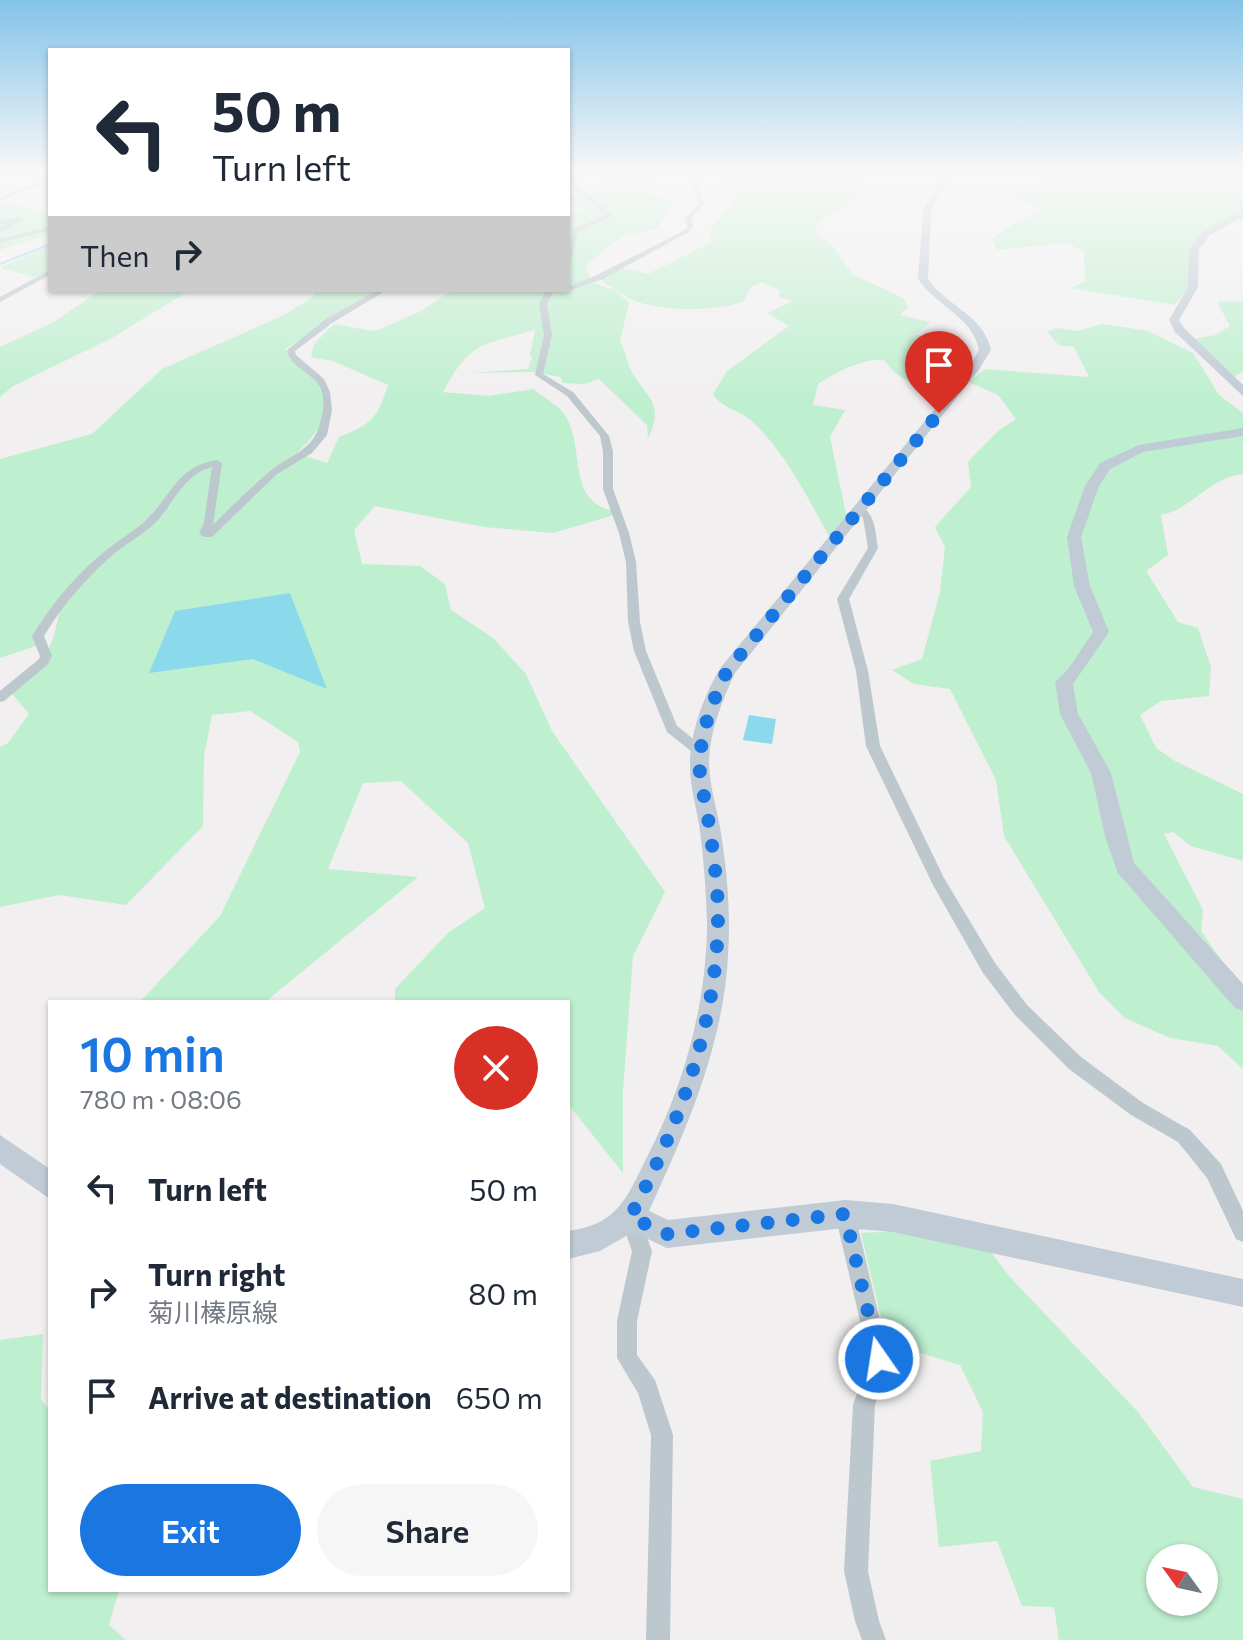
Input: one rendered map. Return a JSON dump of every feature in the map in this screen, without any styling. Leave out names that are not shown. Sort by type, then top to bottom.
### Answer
[{"type":"main road","points":[[570,1245],[583,1244],[609,1233],[630,1217],[655,1170],[685,1100],[700,1050],[716,960],[718,907],[711,834],[700,772],[701,752],[712,703],[727,671],[979,363],[985,350],[980,331],[928,289],[923,279],[925,249]]},
{"type":"main road","points":[[1195,249],[1196,285],[1174,320],[1179,330],[1243,392]]},
{"type":"main road","points":[[1243,432],[1139,449],[1105,466],[1092,486],[1074,537],[1082,586],[1101,632],[1075,672],[1064,682],[1062,699],[1095,756],[1103,777],[1114,840],[1125,867],[1243,1001]]},
{"type":"main road","points":[[0,1148],[48,1184]]},
{"type":"main road","points":[[630,1217],[667,1234],[845,1214],[893,1218],[1243,1293]]},
{"type":"street","points":[[570,289],[654,249]]},
{"type":"street","points":[[0,300],[48,273]]},
{"type":"street","points":[[0,291],[34,282]]},
{"type":"street","points":[[0,698],[44,661],[46,656],[38,636],[61,604],[102,559],[153,519],[174,487],[209,463],[217,463],[209,522],[204,534],[208,535],[274,472],[309,451],[326,425],[326,392],[321,381],[292,356],[291,350],[329,321],[380,292]]},
{"type":"street","points":[[548,294],[543,304],[548,335],[539,375],[570,394],[604,436],[608,451],[608,489],[631,562],[634,622],[640,651],[672,729],[701,752]]},
{"type":"street","points":[[861,509],[868,518],[873,548],[843,599],[847,621],[862,671],[873,746],[938,881],[989,968],[1021,1010],[1075,1063],[1137,1109],[1184,1136],[1214,1171],[1243,1232]]},
{"type":"street","points":[[845,1214],[879,1359],[864,1405],[856,1571],[874,1640]]},
{"type":"street","points":[[630,1217],[642,1251],[627,1321],[627,1358],[647,1388],[662,1435],[658,1640]]},
{"type":"green space","points":[[48,249],[48,272],[38,278],[0,268]]},
{"type":"green space","points":[[570,249],[607,249],[585,266],[592,282],[616,291],[629,303],[620,341],[634,376],[654,407],[655,415],[648,438],[647,425],[599,379],[584,384],[563,383],[560,377],[532,372],[467,373],[528,369],[535,330],[490,343],[461,363],[443,392],[488,396],[533,389],[566,417],[572,430],[582,485],[588,496],[614,515],[553,533],[484,527],[375,506],[354,530],[362,564],[420,566],[445,584],[451,610],[493,638],[526,674],[552,731],[665,892],[633,956],[623,1090],[623,1173],[570,1107],[570,1000],[395,1000],[395,989],[449,932],[485,908],[468,843],[401,781],[363,783],[328,869],[418,877],[267,1000],[142,1000],[220,916],[300,752],[298,742],[250,711],[212,715],[204,756],[203,826],[126,905],[59,895],[0,907],[0,747],[8,743],[29,714],[9,690],[45,655],[54,636],[60,607],[39,645],[0,658],[0,459],[92,434],[162,369],[284,315],[316,292],[378,292],[285,349],[318,378],[327,399],[324,419],[297,453],[327,463],[339,437],[372,419],[388,385],[333,361],[311,357],[314,344],[334,324],[373,331],[421,311],[449,292],[570,292]]},
{"type":"green space","points":[[699,249],[835,249],[852,274],[903,298],[908,307],[900,315],[931,322],[914,335],[939,338],[955,348],[914,385],[895,373],[884,360],[858,364],[818,384],[813,405],[845,410],[830,437],[847,519],[829,536],[776,448],[753,422],[713,394],[727,371],[789,326],[767,313],[793,301],[779,297],[780,290],[762,282],[751,287],[744,301],[732,305],[704,309],[659,307],[633,300],[601,280],[617,267],[648,274]]},
{"type":"green space","points":[[1078,249],[1193,249],[1198,274],[1175,305],[1071,288],[1085,281],[1084,251]]},
{"type":"green space","points":[[97,292],[187,292],[112,338],[13,386],[0,397],[0,347],[54,322]]},
{"type":"green space","points":[[1243,301],[1243,371],[1233,378],[1193,339],[1216,335],[1230,326],[1217,302]]},
{"type":"green space","points":[[1102,324],[1148,331],[1193,353],[1219,395],[1243,413],[1243,474],[1221,481],[1172,512],[1161,515],[1168,555],[1146,571],[1178,622],[1198,628],[1211,667],[1209,696],[1161,701],[1140,715],[1156,748],[1175,761],[1243,794],[1243,861],[1191,846],[1173,832],[1164,834],[1203,910],[1201,931],[1243,991],[1243,1069],[1218,1046],[1170,1038],[1125,1018],[1099,992],[1004,836],[996,780],[950,689],[914,684],[892,670],[922,659],[940,592],[945,547],[935,527],[971,487],[968,462],[998,431],[1016,419],[998,395],[969,382],[985,369],[1089,377],[1074,347],[1059,345],[1047,332],[1055,328],[1077,331]]},
{"type":"green space","points":[[900,1231],[990,1251],[1009,1276],[1138,1412],[1193,1487],[1243,1499],[1243,1640],[1059,1640],[1054,1607],[1022,1606],[997,1541],[939,1547],[930,1461],[981,1451],[983,1412],[960,1365],[887,1343],[861,1233]]},
{"type":"green space","points":[[43,1334],[41,1399],[48,1408],[48,1592],[118,1592],[109,1625],[126,1640],[0,1640],[0,1340]]},
{"type":"water","points":[[290,593],[327,689],[253,659],[149,673],[175,611]]},
{"type":"water","points":[[749,715],[776,719],[772,744],[743,740]]},
{"type":"waterway","points":[[0,264],[39,249]]},
{"type":"route","points":[[879,1359],[845,1214],[667,1234],[630,1217],[655,1170],[685,1100],[700,1050],[716,960],[718,907],[711,834],[700,772],[701,752],[712,703],[727,671],[939,413]]}]
